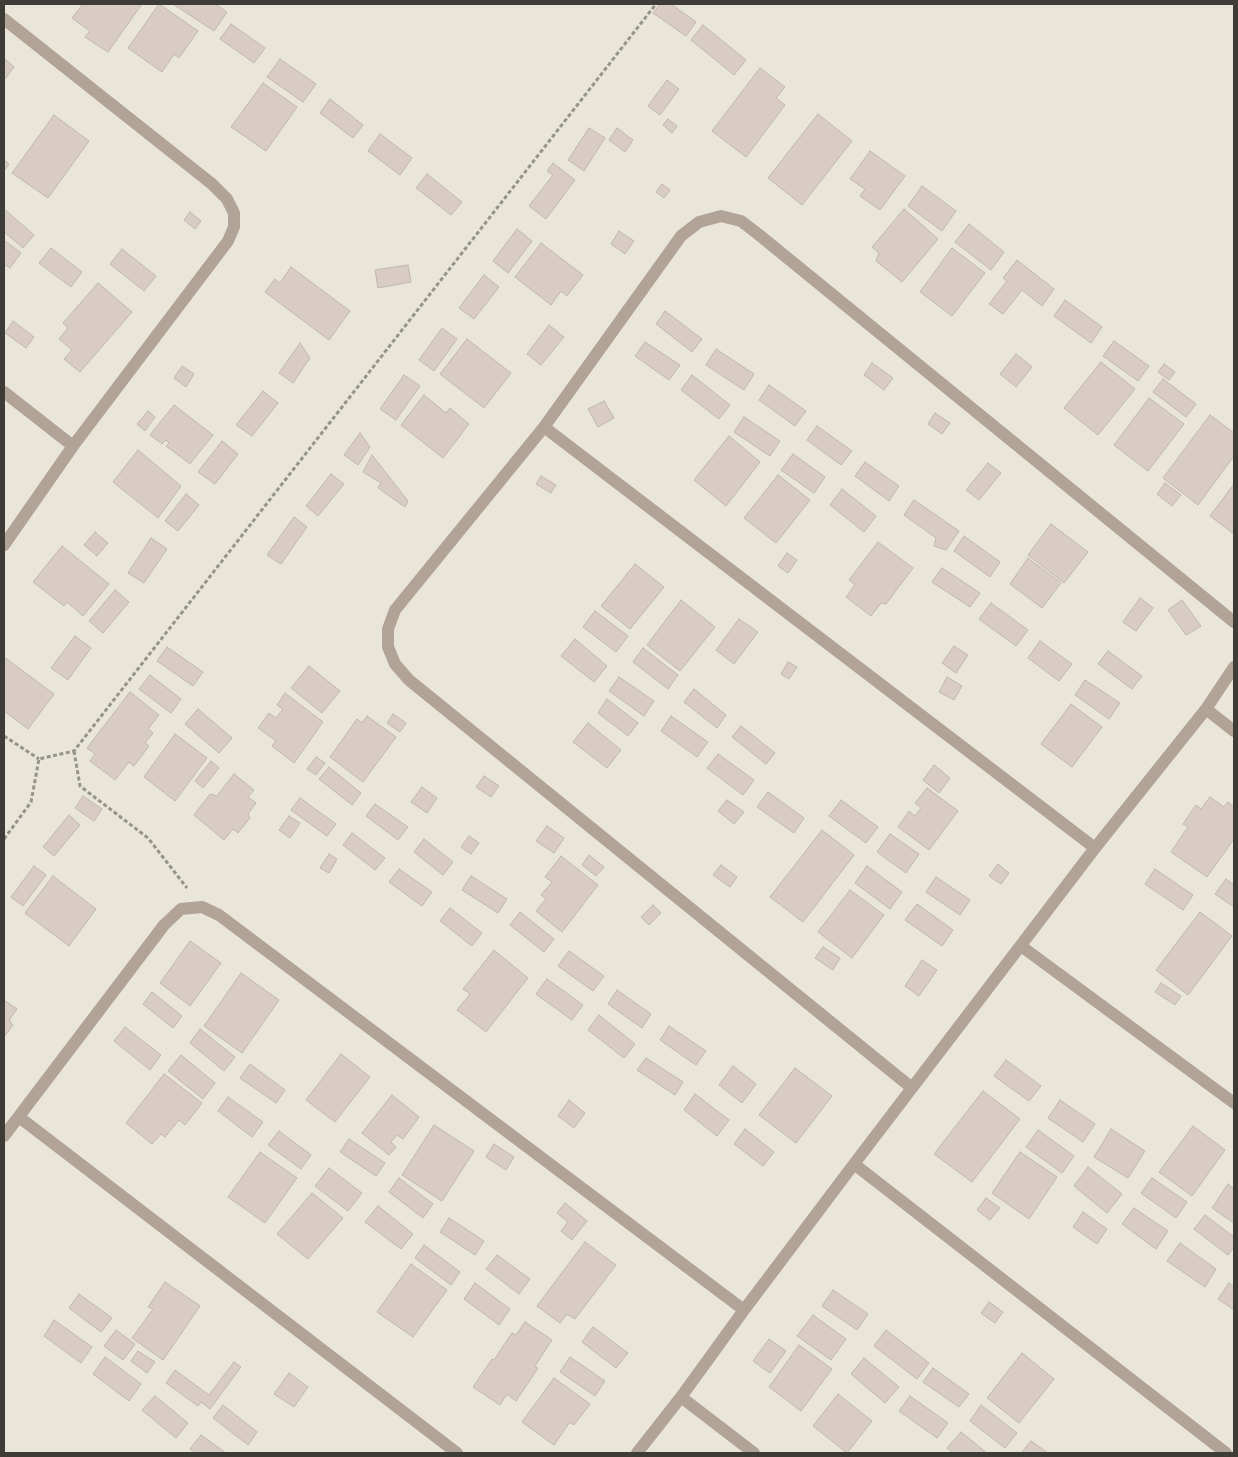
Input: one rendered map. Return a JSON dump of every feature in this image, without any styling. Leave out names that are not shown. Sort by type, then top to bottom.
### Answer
[{"type":"street","points":[[4,19],[212,184],[227,199],[234,213],[234,227],[228,241],[74,446],[4,544]]},
{"type":"street","points":[[912,1088],[409,680],[394,664],[388,647],[388,629],[395,610],[544,427],[681,236],[699,222],[721,216],[741,222],[758,234],[1234,622]]},
{"type":"street","points":[[4,392],[74,446]]},
{"type":"street","points":[[544,427],[1094,848]]},
{"type":"street","points":[[637,1453],[1094,848],[1206,709],[1234,667]]},
{"type":"street","points":[[1206,709],[1234,731]]},
{"type":"street","points":[[4,1136],[164,925],[181,909],[202,907],[219,915],[744,1310]]},
{"type":"street","points":[[1020,946],[1234,1103]]},
{"type":"street","points":[[19,1117],[457,1453]]},
{"type":"street","points":[[854,1164],[1226,1453]]},
{"type":"street","points":[[681,1397],[754,1453]]},
{"type":"path","points":[[4,736],[40,759],[74,751],[656,4]]},
{"type":"path","points":[[74,751],[80,786],[148,838],[202,907]]},
{"type":"path","points":[[4,839],[31,802],[40,759]]},
{"type":"building","points":[[83,4],[142,4],[108,52],[85,37],[90,31],[72,18]]},
{"type":"building","points":[[159,4],[198,31],[179,58],[174,54],[162,72],[128,48]]},
{"type":"building","points":[[173,4],[215,4],[227,12],[214,31]]},
{"type":"building","points":[[660,4],[671,4],[696,22],[686,36],[653,13]]},
{"type":"building","points":[[231,24],[265,48],[254,63],[220,39]]},
{"type":"building","points":[[703,25],[746,60],[734,75],[691,40]]},
{"type":"building","points":[[4,58],[14,67],[5,79],[4,77]]},
{"type":"building","points":[[280,59],[316,84],[303,102],[267,77]]},
{"type":"building","points":[[760,68],[785,87],[776,98],[785,105],[746,157],[712,131]]},
{"type":"building","points":[[667,80],[679,89],[660,115],[648,106]]},
{"type":"building","points":[[263,83],[297,107],[266,151],[231,127]]},
{"type":"building","points":[[330,99],[363,125],[353,138],[320,113]]},
{"type":"building","points":[[818,114],[852,141],[802,205],[768,178]]},
{"type":"building","points":[[54,115],[89,141],[48,198],[12,173]]},
{"type":"building","points":[[668,119],[677,126],[672,133],[663,125]]},
{"type":"building","points":[[589,128],[605,138],[584,171],[568,160]]},
{"type":"building","points":[[617,128],[633,140],[625,152],[609,140]]},
{"type":"building","points":[[380,134],[412,158],[400,175],[368,151]]},
{"type":"building","points":[[870,151],[905,176],[880,210],[860,196],[865,189],[850,179]]},
{"type":"building","points":[[4,160],[9,164],[4,171]]},
{"type":"building","points":[[553,163],[575,180],[546,219],[529,206],[553,175],[547,171]]},
{"type":"building","points":[[427,174],[462,202],[451,215],[416,188]]},
{"type":"building","points":[[662,184],[670,190],[664,198],[656,192]]},
{"type":"building","points":[[922,186],[956,211],[942,231],[908,206]]},
{"type":"building","points":[[4,209],[34,235],[23,248],[4,232]]},
{"type":"building","points":[[904,209],[938,239],[902,282],[876,261],[879,253],[872,247]]},
{"type":"building","points":[[190,212],[201,221],[195,229],[184,220]]},
{"type":"building","points":[[969,224],[1004,252],[991,270],[955,242]]},
{"type":"building","points":[[517,229],[532,241],[508,273],[493,261]]},
{"type":"building","points":[[619,231],[634,241],[625,254],[611,244]]},
{"type":"building","points":[[4,240],[21,253],[10,268],[6,265],[4,268]]},
{"type":"building","points":[[541,243],[583,275],[567,296],[561,291],[551,305],[515,277]]},
{"type":"building","points":[[51,248],[82,272],[71,287],[39,263]]},
{"type":"building","points":[[952,248],[985,273],[952,316],[920,292]]},
{"type":"building","points":[[122,249],[156,276],[144,291],[110,264]]},
{"type":"building","points":[[1017,260],[1054,289],[1042,306],[1022,290],[1003,314],[989,304],[1007,281],[1003,278]]},
{"type":"building","points":[[408,265],[411,282],[378,288],[375,270]]},
{"type":"building","points":[[291,267],[350,311],[329,340],[265,292],[275,279],[280,283]]},
{"type":"building","points":[[484,275],[499,287],[474,319],[459,308]]},
{"type":"building","points":[[98,283],[132,312],[80,372],[64,359],[72,350],[59,339],[68,328],[63,323]]},
{"type":"building","points":[[1065,300],[1102,327],[1091,343],[1054,316]]},
{"type":"building","points":[[665,311],[702,339],[692,352],[656,324]]},
{"type":"building","points":[[13,321],[34,337],[26,348],[5,333]]},
{"type":"building","points":[[549,325],[564,337],[541,365],[527,354]]},
{"type":"building","points":[[442,328],[457,339],[434,371],[419,360]]},
{"type":"building","points":[[467,339],[511,373],[484,408],[440,374]]},
{"type":"building","points":[[1114,341],[1149,366],[1138,381],[1103,356]]},
{"type":"building","points":[[645,342],[680,365],[669,380],[635,356]]},
{"type":"building","points":[[300,343],[310,358],[293,383],[279,373]]},
{"type":"building","points":[[716,349],[754,374],[744,390],[706,365]]},
{"type":"building","points":[[1016,354],[1032,367],[1016,387],[1000,374]]},
{"type":"building","points":[[1101,362],[1135,389],[1098,435],[1064,408]]},
{"type":"building","points":[[872,363],[893,378],[884,390],[864,375]]},
{"type":"building","points":[[1164,364],[1175,372],[1169,380],[1158,372]]},
{"type":"building","points":[[182,366],[194,374],[186,387],[174,378]]},
{"type":"building","points":[[404,375],[420,386],[396,420],[380,409]]},
{"type":"building","points":[[692,375],[730,405],[719,419],[681,390]]},
{"type":"building","points":[[1163,379],[1196,404],[1186,417],[1153,392]]},
{"type":"building","points":[[769,385],[806,411],[795,426],[759,400]]},
{"type":"building","points":[[263,391],[278,403],[252,436],[236,425]]},
{"type":"building","points":[[424,395],[446,413],[450,408],[469,424],[443,458],[401,425]]},
{"type":"building","points":[[1149,398],[1184,424],[1148,471],[1114,445]]},
{"type":"building","points":[[604,401],[614,418],[598,427],[588,409]]},
{"type":"building","points":[[174,405],[213,435],[190,464],[166,446],[169,443],[166,440],[162,444],[150,435]]},
{"type":"building","points":[[148,411],[155,417],[145,431],[137,424]]},
{"type":"building","points":[[935,413],[950,423],[942,434],[928,424]]},
{"type":"building","points":[[1210,415],[1234,433],[1234,456],[1198,505],[1163,478]]},
{"type":"building","points":[[744,417],[780,441],[770,456],[734,432]]},
{"type":"building","points":[[817,426],[852,451],[841,465],[807,440]]},
{"type":"building","points":[[360,433],[370,447],[358,465],[344,455]]},
{"type":"building","points":[[729,436],[760,462],[726,506],[694,480]]},
{"type":"building","points":[[222,441],[238,454],[215,484],[198,472]]},
{"type":"building","points":[[138,450],[181,486],[158,518],[113,482]]},
{"type":"building","points":[[793,454],[825,477],[814,493],[781,470]]},
{"type":"building","points":[[372,455],[408,501],[405,507],[378,488],[381,483],[363,472]]},
{"type":"building","points":[[865,462],[899,486],[889,501],[855,476]]},
{"type":"building","points":[[988,463],[1001,473],[979,500],[966,490]]},
{"type":"building","points":[[331,474],[344,484],[318,516],[306,506]]},
{"type":"building","points":[[778,475],[810,500],[776,543],[744,518]]},
{"type":"building","points":[[541,476],[556,485],[551,493],[536,484]]},
{"type":"building","points":[[1165,483],[1181,495],[1172,506],[1157,494]]},
{"type":"building","points":[[1234,484],[1234,534],[1210,516]]},
{"type":"building","points":[[842,489],[876,516],[864,532],[830,505]]},
{"type":"building","points":[[186,494],[199,505],[178,531],[165,521]]},
{"type":"building","points":[[914,500],[959,531],[946,550],[934,546],[936,538],[904,515]]},
{"type":"building","points":[[294,517],[307,527],[281,564],[267,555]]},
{"type":"building","points":[[1051,524],[1088,552],[1064,583],[1028,555]]},
{"type":"building","points":[[95,532],[108,543],[97,556],[84,545]]},
{"type":"building","points":[[964,536],[1000,562],[990,577],[954,551]]},
{"type":"building","points":[[151,538],[167,549],[144,583],[128,573]]},
{"type":"building","points":[[878,542],[913,568],[886,604],[881,603],[871,616],[846,597],[855,585],[849,580]]},
{"type":"building","points":[[62,546],[109,584],[83,616],[67,602],[64,606],[33,582]]},
{"type":"building","points":[[787,553],[797,560],[788,573],[778,566]]},
{"type":"building","points":[[1028,558],[1061,583],[1042,608],[1010,584]]},
{"type":"building","points":[[635,564],[664,587],[630,629],[601,606]]},
{"type":"building","points":[[942,568],[980,593],[970,607],[932,582]]},
{"type":"building","points":[[115,590],[129,602],[103,633],[89,621]]},
{"type":"building","points":[[1140,598],[1153,608],[1136,631],[1123,622]]},
{"type":"building","points":[[681,600],[715,627],[680,671],[647,645]]},
{"type":"building","points":[[1182,600],[1201,626],[1186,635],[1168,610]]},
{"type":"building","points":[[991,603],[1028,630],[1016,646],[979,619]]},
{"type":"building","points":[[595,611],[628,636],[616,652],[583,627]]},
{"type":"building","points":[[739,619],[758,632],[734,664],[716,650]]},
{"type":"building","points":[[75,636],[91,648],[68,680],[51,668]]},
{"type":"building","points":[[575,639],[607,666],[594,682],[561,656]]},
{"type":"building","points":[[1040,641],[1072,664],[1059,681],[1028,658]]},
{"type":"building","points":[[954,646],[968,655],[956,673],[942,663]]},
{"type":"building","points":[[167,647],[203,672],[193,686],[157,661]]},
{"type":"building","points":[[643,648],[678,675],[668,689],[633,662]]},
{"type":"building","points":[[1108,651],[1142,676],[1132,689],[1098,664]]},
{"type":"building","points":[[4,657],[54,694],[28,729],[4,711]]},
{"type":"building","points":[[788,662],[797,667],[789,679],[781,674]]},
{"type":"building","points":[[309,666],[340,691],[322,713],[291,688]]},
{"type":"building","points":[[150,675],[181,699],[171,713],[139,689]]},
{"type":"building","points":[[619,677],[654,701],[644,716],[609,691]]},
{"type":"building","points":[[947,677],[962,686],[954,700],[939,692]]},
{"type":"building","points":[[1085,680],[1120,703],[1109,719],[1075,695]]},
{"type":"building","points":[[694,689],[726,715],[717,728],[684,702]]},
{"type":"building","points":[[130,692],[159,715],[148,729],[153,733],[145,743],[149,746],[134,766],[129,762],[115,780],[90,761],[95,754],[87,748]]},
{"type":"building","points":[[285,693],[323,722],[294,763],[272,746],[276,741],[258,728],[269,713],[276,718],[283,709],[277,705]]},
{"type":"building","points":[[607,699],[638,723],[628,736],[598,713]]},
{"type":"building","points":[[1071,704],[1102,727],[1072,767],[1041,744]]},
{"type":"building","points":[[198,709],[232,738],[219,753],[185,724]]},
{"type":"building","points":[[393,714],[406,723],[400,732],[387,723]]},
{"type":"building","points":[[367,716],[396,737],[363,782],[330,757],[357,719],[362,723]]},
{"type":"building","points":[[671,716],[708,742],[697,757],[661,731]]},
{"type":"building","points":[[588,723],[621,750],[607,768],[573,742]]},
{"type":"building","points":[[741,726],[775,753],[766,764],[732,737]]},
{"type":"building","points":[[175,734],[207,758],[175,801],[144,777]]},
{"type":"building","points":[[718,754],[754,780],[743,795],[707,768]]},
{"type":"building","points":[[316,757],[325,763],[316,775],[307,769]]},
{"type":"building","points":[[211,761],[219,768],[203,788],[195,781]]},
{"type":"building","points":[[934,765],[950,778],[939,793],[923,780]]},
{"type":"building","points":[[329,767],[361,793],[352,805],[319,779]]},
{"type":"building","points":[[234,774],[254,790],[248,797],[256,803],[248,814],[250,818],[238,833],[233,829],[224,840],[194,815],[210,794],[217,796]]},
{"type":"building","points":[[484,776],[499,786],[491,797],[476,787]]},
{"type":"building","points":[[422,787],[437,798],[427,813],[411,802]]},
{"type":"building","points":[[927,788],[958,811],[929,850],[898,827],[909,811],[915,816],[921,808],[915,803]]},
{"type":"building","points":[[768,792],[804,818],[794,833],[757,807]]},
{"type":"building","points":[[83,796],[102,809],[94,821],[75,808]]},
{"type":"building","points":[[1210,797],[1224,807],[1228,802],[1234,807],[1234,839],[1207,877],[1171,852],[1188,827],[1183,824],[1196,805],[1201,809]]},
{"type":"building","points":[[300,798],[336,824],[327,836],[291,810]]},
{"type":"building","points":[[727,800],[744,812],[734,824],[718,811]]},
{"type":"building","points":[[841,800],[878,827],[866,843],[829,816]]},
{"type":"building","points":[[375,804],[408,827],[398,840],[366,816]]},
{"type":"building","points":[[69,815],[80,825],[54,856],[43,847]]},
{"type":"building","points":[[289,816],[300,823],[290,838],[279,830]]},
{"type":"building","points":[[547,826],[564,838],[554,853],[536,841]]},
{"type":"building","points":[[822,830],[854,855],[803,922],[770,897]]},
{"type":"building","points":[[352,833],[385,858],[375,870],[343,845]]},
{"type":"building","points":[[890,834],[919,854],[906,873],[877,852]]},
{"type":"building","points":[[469,836],[479,843],[471,854],[461,847]]},
{"type":"building","points":[[424,839],[453,862],[443,875],[414,852]]},
{"type":"building","points":[[329,854],[337,859],[329,873],[320,868]]},
{"type":"building","points":[[589,855],[604,867],[596,876],[582,865]]},
{"type":"building","points":[[561,856],[598,885],[562,932],[536,911],[546,899],[541,895],[552,882],[545,877]]},
{"type":"building","points":[[998,864],[1009,873],[1001,884],[989,876]]},
{"type":"building","points":[[721,865],[737,877],[730,887],[713,875]]},
{"type":"building","points":[[34,866],[46,875],[23,906],[11,897]]},
{"type":"building","points":[[867,866],[902,892],[890,909],[855,883]]},
{"type":"building","points":[[399,869],[432,892],[422,906],[389,882]]},
{"type":"building","points":[[1155,869],[1193,895],[1183,910],[1145,884]]},
{"type":"building","points":[[53,876],[96,909],[69,946],[25,913]]},
{"type":"building","points":[[471,876],[507,899],[498,913],[462,890]]},
{"type":"building","points":[[936,877],[970,900],[960,915],[926,892]]},
{"type":"building","points":[[1226,879],[1234,885],[1234,907],[1215,894]]},
{"type":"building","points":[[850,890],[884,915],[852,958],[818,932]]},
{"type":"building","points":[[917,904],[953,930],[942,946],[905,920]]},
{"type":"building","points":[[653,905],[661,913],[649,925],[641,917]]},
{"type":"building","points":[[450,908],[482,933],[472,946],[440,921]]},
{"type":"building","points":[[520,912],[554,939],[544,952],[510,925]]},
{"type":"building","points":[[1200,912],[1232,936],[1188,995],[1156,970]]},
{"type":"building","points":[[190,941],[221,963],[190,1006],[160,983]]},
{"type":"building","points":[[823,947],[840,958],[833,970],[815,958]]},
{"type":"building","points":[[494,950],[528,978],[486,1032],[457,1010],[470,994],[463,989]]},
{"type":"building","points":[[569,951],[604,976],[593,991],[558,966]]},
{"type":"building","points":[[922,960],[937,970],[919,996],[905,986]]},
{"type":"building","points":[[241,973],[279,1000],[242,1053],[204,1026]]},
{"type":"building","points":[[547,979],[583,1005],[572,1020],[536,994]]},
{"type":"building","points":[[1161,983],[1181,996],[1175,1005],[1155,992]]},
{"type":"building","points":[[617,990],[651,1014],[642,1028],[608,1004]]},
{"type":"building","points":[[152,992],[182,1016],[173,1028],[143,1004]]},
{"type":"building","points":[[4,1000],[17,1009],[9,1020],[13,1025],[4,1037]]},
{"type":"building","points":[[599,1015],[635,1044],[624,1058],[588,1030]]},
{"type":"building","points":[[669,1026],[706,1051],[696,1065],[660,1040]]},
{"type":"building","points":[[125,1027],[161,1055],[150,1070],[114,1041]]},
{"type":"building","points":[[200,1029],[235,1057],[224,1071],[190,1043]]},
{"type":"building","points":[[341,1054],[370,1077],[335,1122],[306,1100]]},
{"type":"building","points":[[181,1055],[215,1083],[203,1099],[168,1071]]},
{"type":"building","points":[[646,1058],[683,1082],[675,1095],[637,1070]]},
{"type":"building","points":[[1006,1060],[1041,1086],[1029,1101],[994,1076]]},
{"type":"building","points":[[250,1064],[285,1090],[276,1103],[240,1078]]},
{"type":"building","points":[[733,1066],[756,1084],[742,1103],[719,1085]]},
{"type":"building","points":[[795,1068],[832,1096],[796,1143],[759,1115]]},
{"type":"building","points":[[164,1074],[202,1103],[185,1125],[179,1120],[165,1137],[161,1134],[152,1144],[126,1123]]},
{"type":"building","points":[[983,1091],[1020,1119],[972,1182],[934,1154]]},
{"type":"building","points":[[695,1094],[729,1120],[717,1136],[684,1110]]},
{"type":"building","points":[[392,1095],[419,1117],[403,1139],[397,1135],[391,1142],[396,1147],[389,1155],[362,1133]]},
{"type":"building","points":[[228,1097],[263,1122],[252,1137],[218,1111]]},
{"type":"building","points":[[569,1100],[585,1113],[574,1128],[558,1116]]},
{"type":"building","points":[[1060,1100],[1095,1124],[1083,1142],[1048,1118]]},
{"type":"building","points":[[434,1125],[474,1151],[442,1201],[402,1175]]},
{"type":"building","points":[[1193,1126],[1225,1150],[1192,1196],[1159,1172]]},
{"type":"building","points":[[745,1129],[774,1152],[763,1166],[734,1144]]},
{"type":"building","points":[[1111,1129],[1145,1151],[1128,1178],[1094,1157]]},
{"type":"building","points":[[1038,1130],[1074,1156],[1062,1173],[1026,1147]]},
{"type":"building","points":[[279,1131],[311,1155],[301,1169],[268,1145]]},
{"type":"building","points":[[349,1139],[385,1163],[376,1176],[340,1152]]},
{"type":"building","points":[[494,1144],[514,1157],[506,1170],[486,1157]]},
{"type":"building","points":[[260,1152],[297,1178],[265,1223],[228,1197]]},
{"type":"building","points":[[1020,1152],[1057,1177],[1029,1219],[992,1193]]},
{"type":"building","points":[[1088,1167],[1122,1194],[1107,1213],[1074,1186]]},
{"type":"building","points":[[329,1168],[362,1193],[348,1211],[315,1186]]},
{"type":"building","points":[[399,1178],[433,1204],[423,1218],[389,1192]]},
{"type":"building","points":[[1152,1178],[1187,1202],[1176,1218],[1141,1193]]},
{"type":"building","points":[[1228,1184],[1234,1189],[1234,1223],[1212,1208]]},
{"type":"building","points":[[312,1193],[343,1218],[308,1259],[277,1234]]},
{"type":"building","points":[[986,1198],[1000,1208],[990,1220],[977,1210]]},
{"type":"building","points":[[565,1203],[587,1221],[572,1240],[561,1231],[568,1222],[557,1213]]},
{"type":"building","points":[[378,1206],[413,1234],[401,1249],[365,1222]]},
{"type":"building","points":[[1134,1208],[1168,1231],[1156,1249],[1122,1224]]},
{"type":"building","points":[[1083,1212],[1107,1229],[1097,1244],[1073,1227]]},
{"type":"building","points":[[1205,1215],[1234,1237],[1234,1247],[1228,1255],[1194,1229]]},
{"type":"building","points":[[449,1218],[484,1241],[475,1255],[440,1232]]},
{"type":"building","points":[[585,1242],[616,1265],[575,1319],[567,1314],[560,1323],[537,1306]]},
{"type":"building","points":[[1180,1243],[1216,1269],[1205,1287],[1167,1261]]},
{"type":"building","points":[[424,1245],[460,1272],[451,1285],[415,1258]]},
{"type":"building","points":[[497,1255],[530,1279],[519,1294],[486,1269]]},
{"type":"building","points":[[411,1264],[447,1290],[413,1337],[377,1312]]},
{"type":"building","points":[[165,1282],[200,1306],[163,1360],[132,1338],[153,1309],[148,1307]]},
{"type":"building","points":[[475,1283],[510,1309],[499,1325],[464,1299]]},
{"type":"building","points":[[1229,1283],[1234,1287],[1234,1310],[1218,1299]]},
{"type":"building","points":[[833,1290],[868,1314],[857,1330],[822,1306]]},
{"type":"building","points":[[79,1294],[112,1318],[101,1332],[69,1308]]},
{"type":"building","points":[[989,1302],[1003,1312],[995,1323],[981,1313]]},
{"type":"building","points":[[813,1315],[846,1339],[831,1360],[797,1336]]},
{"type":"building","points":[[54,1320],[92,1347],[81,1363],[44,1336]]},
{"type":"building","points":[[525,1322],[552,1340],[535,1366],[538,1368],[516,1401],[507,1394],[500,1405],[473,1387],[512,1333],[516,1335]]},
{"type":"building","points":[[593,1327],[628,1353],[616,1368],[582,1342]]},
{"type":"building","points":[[116,1330],[135,1344],[123,1360],[104,1346]]},
{"type":"building","points":[[886,1330],[929,1363],[917,1379],[874,1346]]},
{"type":"building","points":[[769,1339],[786,1351],[770,1373],[753,1361]]},
{"type":"building","points":[[799,1345],[832,1369],[801,1411],[769,1387]]},
{"type":"building","points":[[138,1351],[155,1362],[147,1373],[131,1361]]},
{"type":"building","points":[[1022,1353],[1054,1379],[1019,1423],[987,1398]]},
{"type":"building","points":[[105,1357],[141,1384],[129,1401],[93,1374]]},
{"type":"building","points":[[570,1357],[605,1381],[595,1396],[560,1372]]},
{"type":"building","points":[[864,1358],[899,1387],[885,1403],[851,1374]]},
{"type":"building","points":[[234,1362],[241,1367],[210,1409],[201,1402],[198,1406],[166,1383],[175,1370],[209,1395]]},
{"type":"building","points":[[933,1368],[969,1394],[959,1407],[923,1382]]},
{"type":"building","points":[[289,1373],[308,1387],[294,1407],[274,1394]]},
{"type":"building","points":[[554,1378],[590,1404],[574,1425],[570,1422],[554,1445],[522,1422]]},
{"type":"building","points":[[838,1394],[872,1421],[847,1453],[813,1426]]},
{"type":"building","points":[[155,1396],[188,1423],[176,1438],[142,1410]]},
{"type":"building","points":[[910,1396],[948,1423],[937,1438],[899,1411]]},
{"type":"building","points":[[223,1405],[257,1432],[248,1445],[213,1418]]},
{"type":"building","points":[[981,1405],[1017,1433],[1005,1448],[970,1421]]},
{"type":"building","points":[[961,1432],[987,1453],[953,1453],[947,1448]]},
{"type":"building","points":[[201,1435],[226,1453],[196,1453],[190,1449]]},
{"type":"building","points":[[1031,1441],[1048,1453],[1021,1453]]}]
